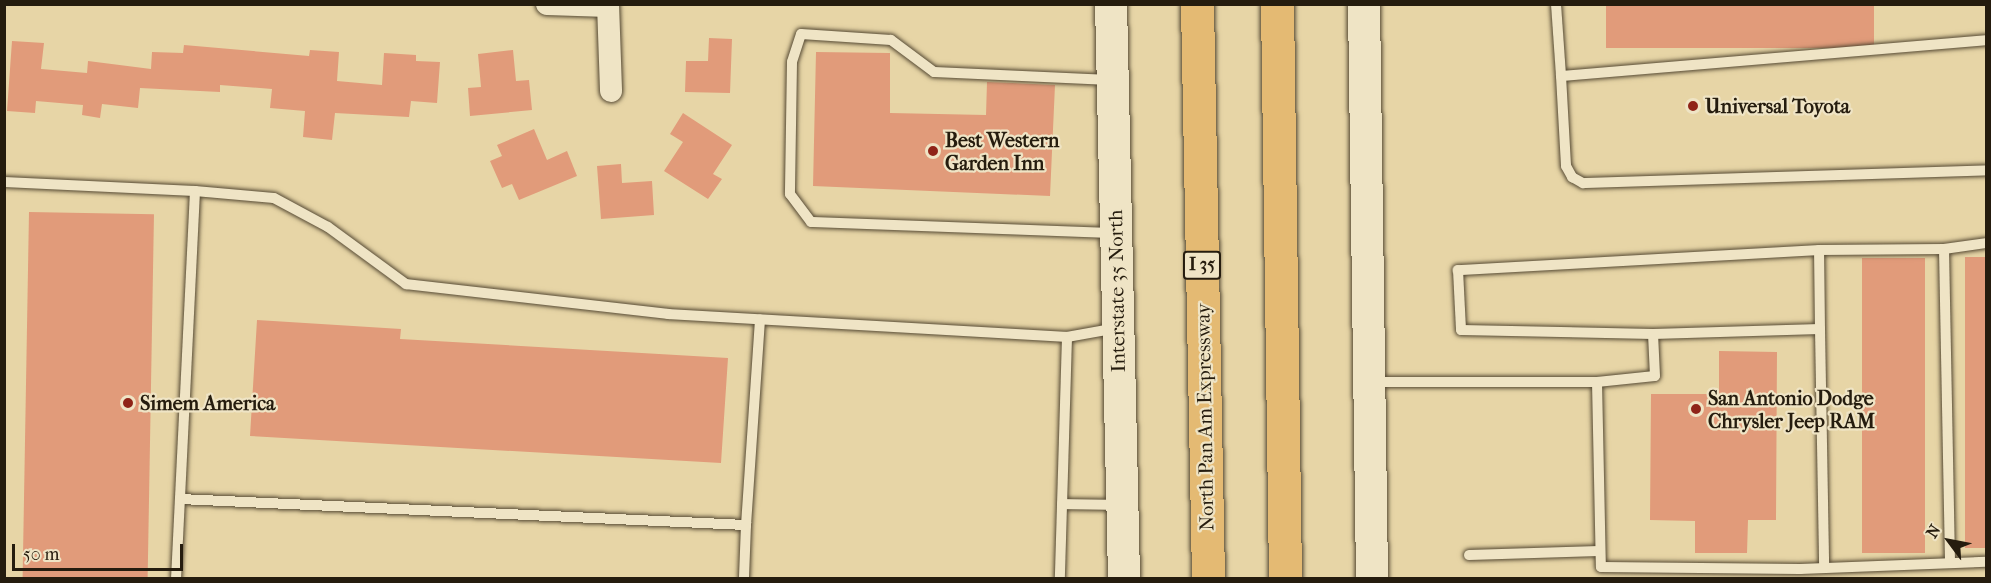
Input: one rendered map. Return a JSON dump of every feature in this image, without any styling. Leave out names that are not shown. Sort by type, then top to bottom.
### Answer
[{"type":"highway","points":[[1176,4],[1200,152]]},
{"type":"highway","name":"North Pan Am Expressway","points":[[1197,4],[1207,525],[1206,579]]},
{"type":"highway","points":[[1277,4],[1285,357],[1285,579]]},
{"type":"highway","points":[[1285,357],[1302,579]]},
{"type":"main road","name":"Interstate 35 North","points":[[1111,4],[1124,579]]},
{"type":"main road","points":[[1365,4],[1372,579]]},
{"type":"street","points":[[547,4],[608,5],[610,91]]},
{"type":"lane","points":[[1556,4],[1566,166],[1572,177],[1583,183],[1986,170]]},
{"type":"lane","points":[[1113,80],[933,72],[891,40],[801,34],[792,62],[790,194],[811,222],[1116,233]]},
{"type":"lane","points":[[1561,76],[1986,40]]},
{"type":"lane","points":[[4,182],[195,191],[274,198],[328,227],[406,284],[668,314],[1067,337],[1118,328]]},
{"type":"lane","points":[[176,579],[195,191]]},
{"type":"lane","points":[[1820,329],[1653,333],[1461,330],[1458,270],[1819,250],[1944,249],[1986,243]]},
{"type":"lane","points":[[1944,249],[1950,562]]},
{"type":"lane","points":[[1819,250],[1824,568]]},
{"type":"lane","points":[[744,579],[760,319]]},
{"type":"lane","points":[[1369,382],[1597,382],[1655,376],[1653,333]]},
{"type":"lane","points":[[1060,579],[1067,337]]},
{"type":"lane","points":[[1597,382],[1601,567],[1788,574],[1824,568],[1986,562]]},
{"type":"lane","points":[[180,499],[746,525]]},
{"type":"lane","points":[[1062,504],[1122,505]]},
{"type":"lane","points":[[1469,555],[1599,552]]},
{"type":"building","points":[[1606,4],[1874,4],[1874,48],[1606,48]]},
{"type":"building","points":[[709,38],[732,39],[730,93],[685,92],[686,61],[708,61]]},
{"type":"building","points":[[12,41],[44,43],[41,69],[87,73],[88,61],[151,69],[152,52],[183,53],[184,45],[309,56],[310,50],[339,52],[337,81],[382,85],[384,53],[416,55],[416,61],[440,62],[437,103],[411,101],[409,117],[335,113],[332,140],[303,137],[305,111],[270,108],[272,89],[220,85],[220,92],[140,88],[138,108],[102,104],[100,118],[82,115],[83,105],[36,101],[35,113],[7,111]]},
{"type":"building","points":[[513,50],[516,81],[529,80],[532,110],[470,116],[468,88],[481,87],[478,54]]},
{"type":"building","name":"Best Western Garden Inn","points":[[816,52],[890,53],[890,113],[986,115],[987,82],[1055,85],[1050,196],[813,186]]},
{"type":"building","points":[[683,113],[732,145],[713,174],[722,179],[708,199],[664,171],[683,142],[670,134]]},
{"type":"building","points":[[534,129],[547,160],[567,151],[577,176],[519,200],[512,184],[502,188],[490,161],[502,156],[497,145]]},
{"type":"building","points":[[621,164],[622,183],[652,181],[654,215],[601,219],[597,166]]},
{"type":"building","points":[[29,212],[154,214],[148,578],[23,578]]},
{"type":"building","points":[[1965,257],[1986,257],[1986,548],[1965,548]]},
{"type":"building","points":[[1862,258],[1925,258],[1925,553],[1862,553]]},
{"type":"building","points":[[257,320],[401,329],[400,339],[728,358],[721,463],[250,436]]},
{"type":"building","points":[[1719,351],[1777,352],[1776,520],[1748,520],[1747,553],[1695,553],[1695,521],[1650,520],[1651,394],[1719,394]]},
{"type":"place","name":"Universal Toyota","points":[[1693,106]]},
{"type":"place","name":"Best Western Garden Inn","points":[[933,151]]},
{"type":"place","name":"Simem America","points":[[128,403]]},
{"type":"place","name":"San Antonio Dodge Chrysler Jeep RAM","points":[[1696,409]]}]
